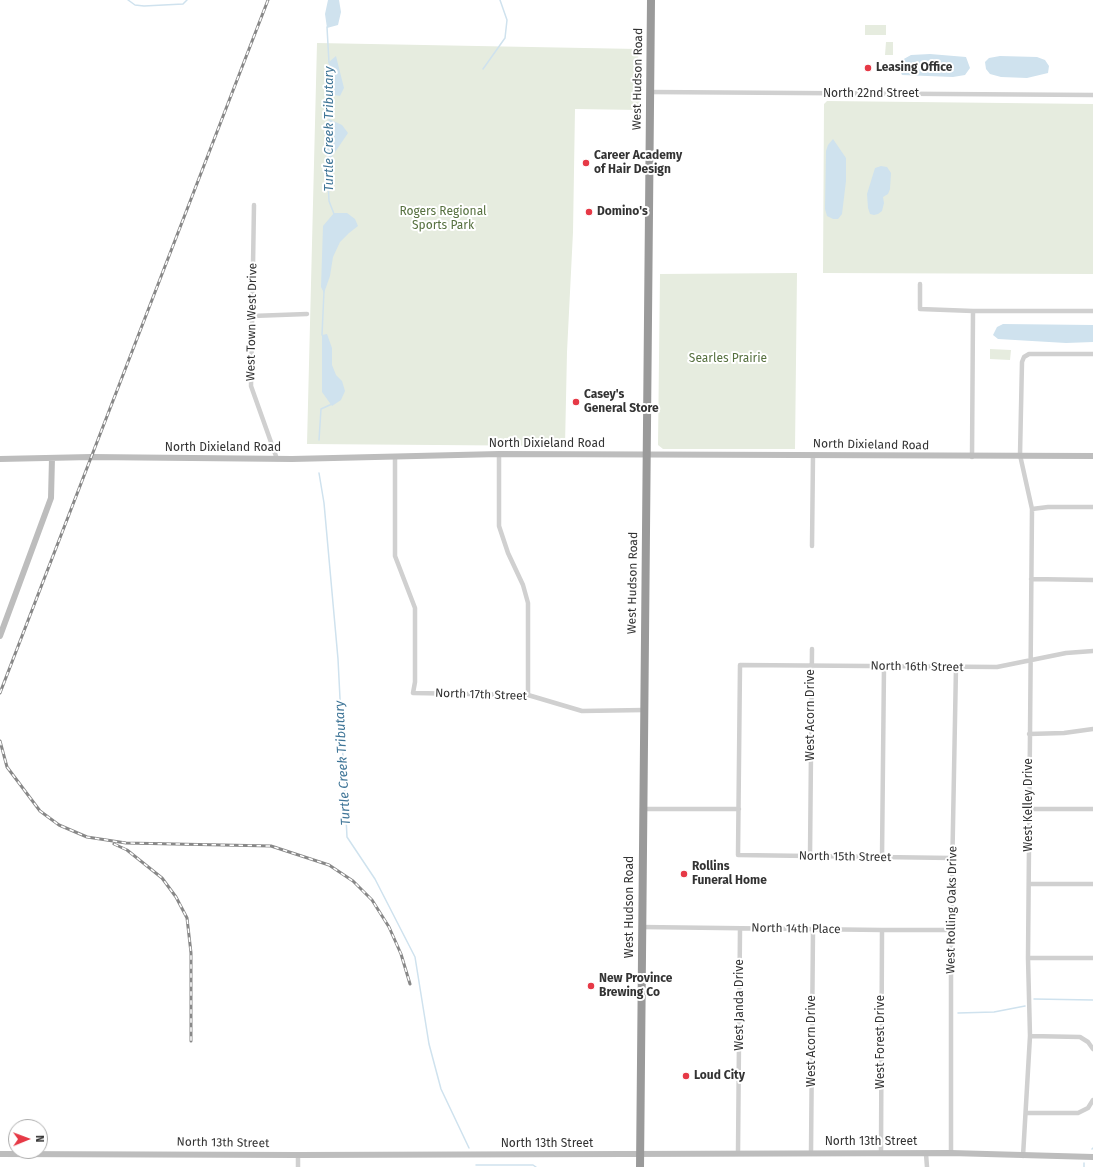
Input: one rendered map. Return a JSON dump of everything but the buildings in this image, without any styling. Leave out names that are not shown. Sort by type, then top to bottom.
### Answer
[{"type":"highway","name":"West Hudson Road","points":[[640,1167],[642,808],[651,0]]},
{"type":"main road","name":"North Dixieland Road","points":[[0,459],[395,458],[499,454],[646,456],[1093,456]]},
{"type":"main road","points":[[0,636],[51,498],[52,458]]},
{"type":"main road","name":"North 13th Street","points":[[0,1154],[298,1155],[951,1153],[1093,1157]]},
{"type":"street","name":"North 22nd Street","points":[[650,92],[1093,95]]},
{"type":"street","name":"West Town West Drive","points":[[254,205],[251,386],[277,459]]},
{"type":"street","points":[[920,284],[920,309],[973,311],[1093,311]]},
{"type":"street","points":[[972,457],[973,311]]},
{"type":"street","points":[[252,316],[307,314]]},
{"type":"street","name":"West Kelley Drive","points":[[1023,1156],[1030,1036],[1028,958],[1032,509],[1020,455],[1022,362],[1024,357],[1029,354],[1093,354]]},
{"type":"street","points":[[499,454],[499,526],[508,553],[523,585],[528,603],[528,695]]},
{"type":"street","points":[[812,455],[812,546]]},
{"type":"street","name":"North 17th Street","points":[[395,458],[395,556],[416,608],[415,682],[413,693],[528,695],[582,711],[644,710]]},
{"type":"street","points":[[1032,509],[1048,506],[1093,507]]},
{"type":"street","points":[[1031,579],[1093,580]]},
{"type":"street","name":"West Acorn Drive","points":[[810,856],[812,649]]},
{"type":"street","name":"North 16th Street","points":[[739,809],[740,664],[956,667],[1003,666],[1070,652],[1093,651]]},
{"type":"street","points":[[882,857],[884,666]]},
{"type":"street","name":"West Rolling Oaks Drive","points":[[951,1153],[951,930],[956,667]]},
{"type":"street","points":[[1029,734],[1064,733],[1093,729]]},
{"type":"street","points":[[642,808],[739,809]]},
{"type":"street","name":"North 15th Street","points":[[739,809],[738,855],[952,858]]},
{"type":"street","points":[[1029,809],[1093,809]]},
{"type":"street","points":[[1029,884],[1093,884]]},
{"type":"street","name":"North 14th Place","points":[[641,927],[951,930]]},
{"type":"street","name":"West Janda Drive","points":[[738,1153],[740,929]]},
{"type":"street","name":"West Acorn Drive","points":[[811,1153],[813,929]]},
{"type":"street","name":"West Forest Drive","points":[[881,1153],[882,930]]},
{"type":"street","points":[[1028,958],[1093,958]]},
{"type":"street","points":[[1030,1036],[1076,1036],[1088,1042],[1093,1049]]},
{"type":"street","points":[[1026,1113],[1074,1113],[1088,1108],[1093,1100]]},
{"type":"street","points":[[926,1154],[927,1167]]},
{"type":"street","points":[[298,1155],[298,1167]]},
{"type":"green space","points":[[865,25],[886,25],[886,35],[865,35]]},
{"type":"green space","points":[[886,42],[893,42],[893,55],[885,55]]},
{"type":"green space","name":"Rogers Regional Sports Park","points":[[317,43],[638,49],[640,110],[575,109],[573,232],[567,352],[565,446],[307,444]]},
{"type":"green space","points":[[827,101],[1093,104],[1093,274],[823,273],[824,104]]},
{"type":"green space","name":"Searles Prairie","points":[[797,273],[795,449],[663,449],[658,445],[660,274]]},
{"type":"green space","points":[[990,349],[1011,350],[1010,360],[990,359]]},
{"type":"water","points":[[328,0],[339,0],[341,12],[338,25],[327,28],[325,14]]},
{"type":"water","points":[[930,54],[966,57],[970,68],[965,75],[953,77],[902,75],[899,68],[902,60],[911,55]]},
{"type":"water","points":[[336,56],[344,88],[340,96],[334,95],[330,90],[329,62]]},
{"type":"water","points":[[1000,56],[1037,57],[1045,60],[1049,66],[1048,73],[1027,78],[1001,77],[990,74],[986,69],[985,62],[989,58]]},
{"type":"water","points":[[329,119],[342,125],[348,133],[327,164],[325,131]]},
{"type":"water","points":[[833,139],[846,158],[846,181],[842,214],[838,219],[833,219],[827,216],[825,209],[826,151],[828,145]]},
{"type":"water","points":[[881,166],[887,167],[891,173],[890,189],[888,194],[883,197],[884,203],[882,211],[874,215],[870,214],[868,208],[867,194],[875,168]]},
{"type":"water","points":[[334,213],[347,213],[355,219],[358,226],[340,242],[333,257],[330,276],[324,293],[321,287],[323,226]]},
{"type":"water","points":[[1003,324],[1093,325],[1093,342],[1066,343],[998,339],[993,335],[997,327]]},
{"type":"water","points":[[327,334],[332,348],[332,365],[336,375],[342,381],[345,391],[341,400],[332,406],[322,392],[322,335]]},
{"type":"waterway","points":[[128,0],[135,5],[144,6],[183,4],[187,0]]},
{"type":"waterway","points":[[483,69],[505,38],[507,20],[500,0]]},
{"type":"waterway","name":"Turtle Creek Tributary","points":[[327,27],[329,63]]},
{"type":"waterway","name":"Turtle Creek Tributary","points":[[329,67],[329,119]]},
{"type":"waterway","name":"Turtle Creek Tributary","points":[[327,163],[329,201],[334,214]]},
{"type":"waterway","name":"Turtle Creek Tributary","points":[[322,335],[324,291]]},
{"type":"waterway","name":"Turtle Creek Tributary","points":[[319,440],[321,409],[332,404]]},
{"type":"waterway","name":"Turtle Creek Tributary","points":[[319,473],[324,503],[338,659],[347,837],[375,879],[415,957],[429,1044],[441,1089],[469,1148]]},
{"type":"waterway","points":[[1034,999],[1093,1000]]},
{"type":"waterway","points":[[958,1013],[994,1012],[1025,1006]]},
{"type":"waterway","name":"Turtle Creek Tributary","points":[[476,1165],[533,1165],[536,1167]]},
{"type":"railway","points":[[0,693],[268,0]]},
{"type":"railway","points":[[0,741],[7,767],[40,811],[59,825],[87,837],[126,843],[271,846],[329,865],[353,881],[372,900],[389,927],[401,954],[410,984]]},
{"type":"railway","points":[[114,844],[127,850],[162,878],[176,897],[187,918],[191,953],[191,1041]]},
{"type":"place","name":"Leasing Office","points":[[868,68]]},
{"type":"place","name":"Career Academy of Hair Design","points":[[586,163]]},
{"type":"place","name":"Domino's","points":[[589,212]]},
{"type":"place","name":"Casey's General Store","points":[[576,402]]},
{"type":"place","name":"Rollins Funeral Home","points":[[684,874]]},
{"type":"place","name":"New Province Brewing Co","points":[[591,986]]},
{"type":"place","name":"Loud City","points":[[686,1076]]}]
